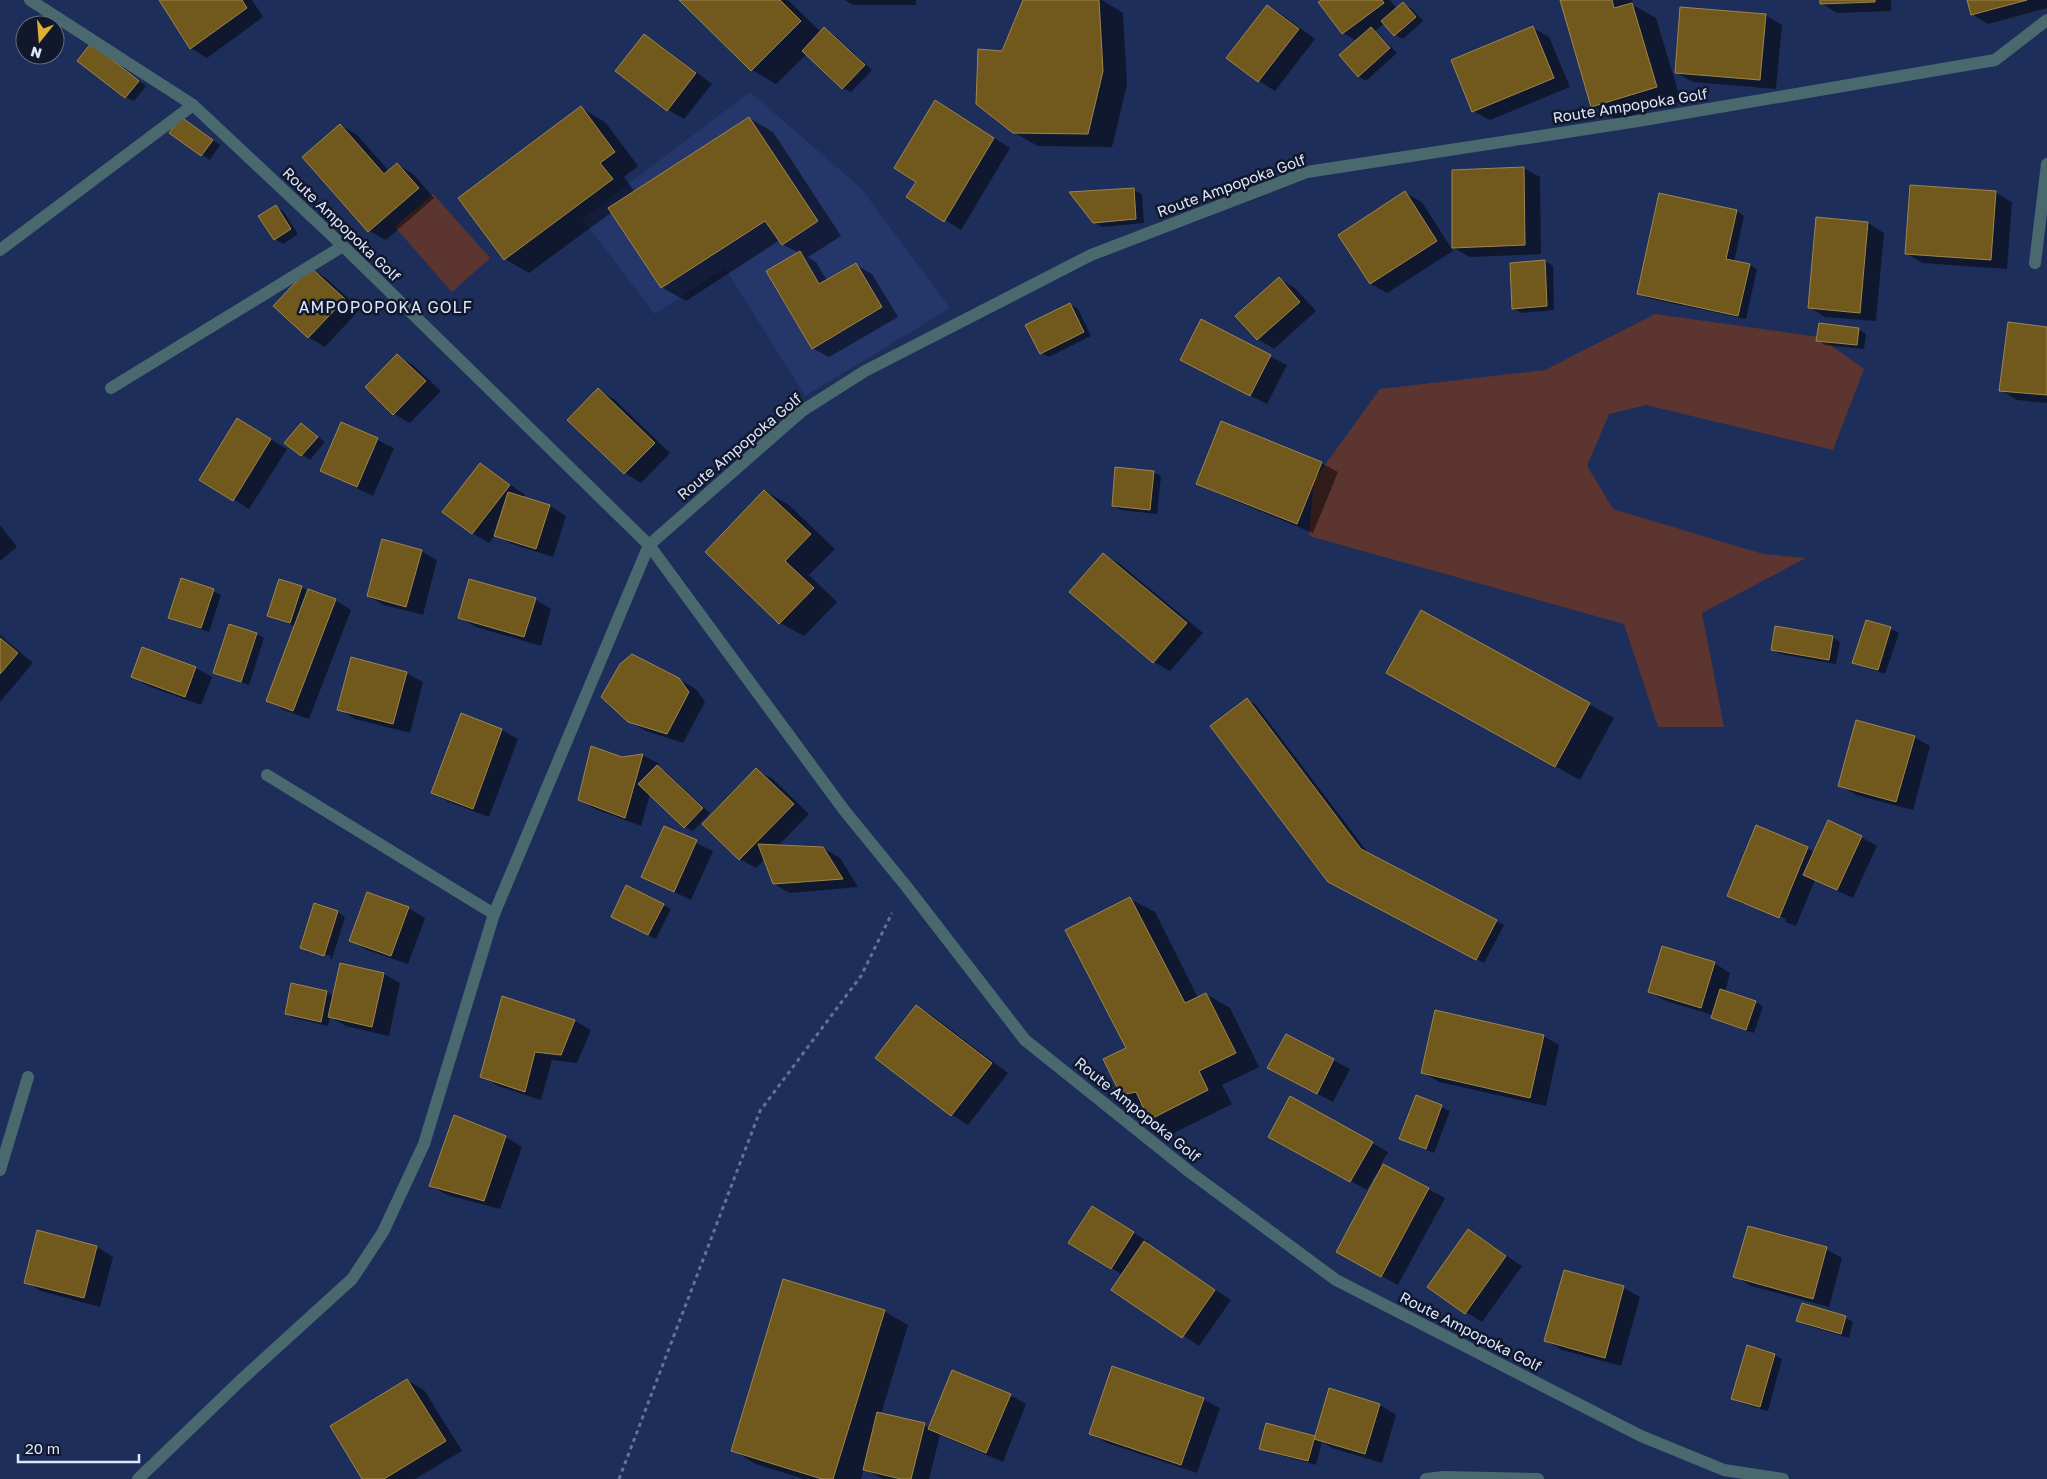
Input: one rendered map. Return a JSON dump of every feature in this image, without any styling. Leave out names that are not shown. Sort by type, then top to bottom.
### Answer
[{"type":"street","name":"Route Ampopoka Golf","points":[[30,0],[193,105],[342,246],[649,545],[844,810],[906,886],[1025,1040],[1191,1173],[1336,1280],[1641,1436],[1724,1470],[1783,1479]]},
{"type":"street","name":"Route Ampopoka Golf","points":[[649,545],[802,412],[865,371],[1091,254],[1307,172],[1638,121],[1995,60],[2047,20]]},
{"type":"street","points":[[0,250],[193,105]]},
{"type":"street","points":[[2035,263],[2047,164]]},
{"type":"street","points":[[111,388],[342,246]]},
{"type":"street","points":[[138,1479],[241,1380],[352,1279],[383,1232],[424,1144],[494,914],[649,545]]},
{"type":"street","points":[[267,775],[494,914]]},
{"type":"street","points":[[0,1170],[28,1077]]},
{"type":"street","points":[[1426,1479],[1538,1479]]},
{"type":"path","points":[[619,1479],[760,1112],[861,976],[906,886]]},
{"type":"shaded area","points":[[750,92],[861,188],[950,308],[805,396],[725,268],[655,314],[582,219]]},
{"type":"shaded area","points":[[433,194],[490,258],[452,292],[395,227]]},
{"type":"shaded area","points":[[1655,314],[1819,337],[1864,369],[1833,450],[1646,405],[1609,414],[1587,466],[1613,509],[1763,554],[1806,558],[1702,613],[1724,727],[1658,727],[1624,624],[1309,536],[1314,480],[1380,389],[1545,370]]},
{"type":"building","points":[[159,0],[242,0],[247,8],[190,49]]},
{"type":"building","points":[[679,0],[780,0],[801,21],[751,71]]},
{"type":"building","points":[[1023,0],[1099,0],[1103,71],[1088,134],[1013,133],[976,104],[978,49],[1002,51]]},
{"type":"building","points":[[1321,0],[1382,0],[1384,3],[1342,34],[1318,2]]},
{"type":"building","points":[[1560,0],[1612,0],[1614,8],[1632,3],[1657,87],[1591,107]]},
{"type":"building","points":[[1820,0],[1875,0],[1875,2],[1820,4]]},
{"type":"building","points":[[1967,0],[2027,0],[1971,15]]},
{"type":"building","points":[[1403,2],[1416,17],[1394,36],[1381,21]]},
{"type":"building","points":[[1267,5],[1299,29],[1258,82],[1226,58]]},
{"type":"building","points":[[1680,7],[1766,14],[1760,80],[1675,73]]},
{"type":"building","points":[[1533,26],[1554,78],[1472,112],[1451,60]]},
{"type":"building","points":[[824,27],[865,65],[842,89],[802,51]]},
{"type":"building","points":[[1371,27],[1390,48],[1358,77],[1339,55]]},
{"type":"building","points":[[644,34],[696,73],[667,111],[615,71]]},
{"type":"building","points":[[91,43],[139,81],[125,98],[77,61]]},
{"type":"building","points":[[935,100],[994,138],[944,222],[906,197],[916,182],[894,168]]},
{"type":"building","points":[[581,106],[615,152],[600,163],[613,179],[504,260],[458,198]]},
{"type":"building","points":[[181,117],[213,140],[201,156],[169,133]]},
{"type":"building","points":[[749,117],[818,221],[782,245],[765,221],[661,288],[608,208]]},
{"type":"building","points":[[340,124],[384,174],[397,163],[419,188],[368,232],[302,157]]},
{"type":"building","points":[[1524,167],[1525,245],[1452,248],[1452,170]]},
{"type":"building","points":[[1910,185],[1996,191],[1991,260],[1905,254]]},
{"type":"building","points":[[1134,188],[1136,219],[1093,223],[1069,192]]},
{"type":"building","points":[[1405,191],[1437,241],[1370,284],[1338,235]]},
{"type":"building","points":[[1659,193],[1737,210],[1726,259],[1750,264],[1738,316],[1637,294]]},
{"type":"building","points":[[276,205],[291,229],[274,240],[258,216]]},
{"type":"building","points":[[1816,217],[1868,222],[1860,313],[1808,308]]},
{"type":"building","points":[[800,251],[819,284],[856,263],[882,307],[812,349],[766,271]]},
{"type":"building","points":[[1545,260],[1547,306],[1512,309],[1510,263]]},
{"type":"building","points":[[310,267],[345,299],[308,338],[273,306]]},
{"type":"building","points":[[1279,277],[1300,302],[1257,340],[1235,316]]},
{"type":"building","points":[[1070,303],[1084,332],[1040,354],[1025,325]]},
{"type":"building","points":[[1201,319],[1271,355],[1250,396],[1180,360]]},
{"type":"building","points":[[2008,322],[2047,327],[2047,395],[1999,391]]},
{"type":"building","points":[[1819,323],[1859,328],[1857,345],[1816,341]]},
{"type":"building","points":[[397,354],[426,381],[393,415],[365,387]]},
{"type":"building","points":[[598,388],[655,443],[624,474],[567,420]]},
{"type":"building","points":[[237,418],[271,439],[233,501],[199,480]]},
{"type":"building","points":[[1221,421],[1322,462],[1297,524],[1196,484]]},
{"type":"building","points":[[341,422],[378,438],[357,487],[320,471]]},
{"type":"building","points":[[301,423],[318,437],[301,456],[284,443]]},
{"type":"building","points":[[480,463],[510,485],[472,534],[442,512]]},
{"type":"building","points":[[1115,467],[1154,471],[1150,510],[1112,506]]},
{"type":"building","points":[[764,490],[811,534],[785,561],[814,588],[779,624],[705,552]]},
{"type":"building","points":[[508,492],[550,505],[536,549],[494,536]]},
{"type":"building","points":[[382,539],[422,550],[406,607],[367,596]]},
{"type":"building","points":[[1103,553],[1187,623],[1153,663],[1069,592]]},
{"type":"building","points":[[181,578],[214,589],[201,628],[168,618]]},
{"type":"building","points":[[279,579],[302,586],[290,623],[267,616]]},
{"type":"building","points":[[469,579],[536,598],[524,637],[458,618]]},
{"type":"building","points":[[308,589],[336,599],[293,711],[266,701]]},
{"type":"building","points":[[1421,610],[1590,703],[1555,767],[1386,673]]},
{"type":"building","points":[[1866,620],[1891,627],[1878,670],[1852,663]]},
{"type":"building","points":[[229,624],[257,633],[241,682],[213,673]]},
{"type":"building","points":[[1775,626],[1833,636],[1829,660],[1771,650]]},
{"type":"building","points":[[0,638],[18,653],[0,674]]},
{"type":"building","points":[[142,647],[196,667],[185,697],[131,677]]},
{"type":"building","points":[[632,654],[679,678],[689,692],[667,734],[628,722],[601,697],[620,664]]},
{"type":"building","points":[[351,657],[407,672],[393,724],[337,710]]},
{"type":"building","points":[[1247,698],[1361,849],[1497,920],[1476,960],[1328,882],[1210,726]]},
{"type":"building","points":[[461,713],[502,729],[473,809],[431,793]]},
{"type":"building","points":[[1856,720],[1915,736],[1896,802],[1838,786]]},
{"type":"building","points":[[591,746],[622,757],[643,754],[625,818],[578,800]]},
{"type":"building","points":[[657,765],[703,808],[684,828],[638,784]]},
{"type":"building","points":[[756,768],[794,804],[739,860],[702,824]]},
{"type":"building","points":[[1828,820],[1862,836],[1837,890],[1803,875]]},
{"type":"building","points":[[1756,825],[1808,847],[1779,918],[1727,896]]},
{"type":"building","points":[[664,826],[697,840],[674,892],[641,877]]},
{"type":"building","points":[[758,844],[823,847],[843,879],[773,884]]},
{"type":"building","points":[[626,885],[664,904],[648,935],[611,917]]},
{"type":"building","points":[[367,892],[409,907],[391,956],[349,941]]},
{"type":"building","points":[[1130,897],[1185,1003],[1206,993],[1236,1053],[1199,1071],[1208,1090],[1149,1120],[1136,1092],[1121,1095],[1103,1059],[1126,1048],[1065,930]]},
{"type":"building","points":[[314,903],[338,911],[324,956],[300,948]]},
{"type":"building","points":[[1662,946],[1715,962],[1701,1008],[1648,992]]},
{"type":"building","points":[[340,963],[384,973],[372,1027],[328,1017]]},
{"type":"building","points":[[291,983],[327,991],[321,1022],[285,1014]]},
{"type":"building","points":[[1720,989],[1756,1001],[1746,1030],[1711,1018]]},
{"type":"building","points":[[502,996],[575,1020],[561,1055],[535,1052],[525,1092],[480,1077]]},
{"type":"building","points":[[916,1005],[992,1063],[951,1116],[875,1058]]},
{"type":"building","points":[[1435,1010],[1544,1035],[1530,1098],[1421,1073]]},
{"type":"building","points":[[1286,1034],[1334,1059],[1317,1094],[1267,1068]]},
{"type":"building","points":[[1416,1095],[1442,1105],[1426,1149],[1399,1139]]},
{"type":"building","points":[[1290,1096],[1373,1142],[1350,1182],[1268,1137]]},
{"type":"building","points":[[454,1115],[506,1136],[484,1201],[429,1186]]},
{"type":"building","points":[[1383,1164],[1429,1188],[1381,1277],[1336,1252]]},
{"type":"building","points":[[1092,1206],[1134,1232],[1111,1269],[1068,1243]]},
{"type":"building","points":[[1748,1226],[1827,1247],[1813,1299],[1733,1277]]},
{"type":"building","points":[[1468,1229],[1506,1256],[1465,1314],[1427,1287]]},
{"type":"building","points":[[37,1230],[97,1246],[84,1298],[24,1283]]},
{"type":"building","points":[[1144,1241],[1215,1290],[1182,1338],[1111,1290]]},
{"type":"building","points":[[1564,1270],[1624,1286],[1605,1358],[1544,1341]]},
{"type":"building","points":[[783,1279],[885,1310],[833,1479],[822,1479],[731,1451]]},
{"type":"building","points":[[1802,1303],[1846,1316],[1841,1334],[1796,1321]]},
{"type":"building","points":[[1747,1345],[1775,1354],[1760,1407],[1731,1399]]},
{"type":"building","points":[[1112,1366],[1204,1398],[1181,1465],[1089,1434]]},
{"type":"building","points":[[952,1370],[1011,1394],[986,1453],[928,1429]]},
{"type":"building","points":[[407,1379],[446,1441],[384,1479],[362,1479],[330,1426]]},
{"type":"building","points":[[1329,1388],[1380,1404],[1365,1454],[1314,1439]]},
{"type":"building","points":[[877,1412],[925,1423],[911,1479],[901,1479],[863,1470]]},
{"type":"building","points":[[1266,1423],[1315,1436],[1308,1461],[1259,1449]]},
{"type":"district","name":"AMPOPOPOKA GOLF","points":[[386,307]]}]
